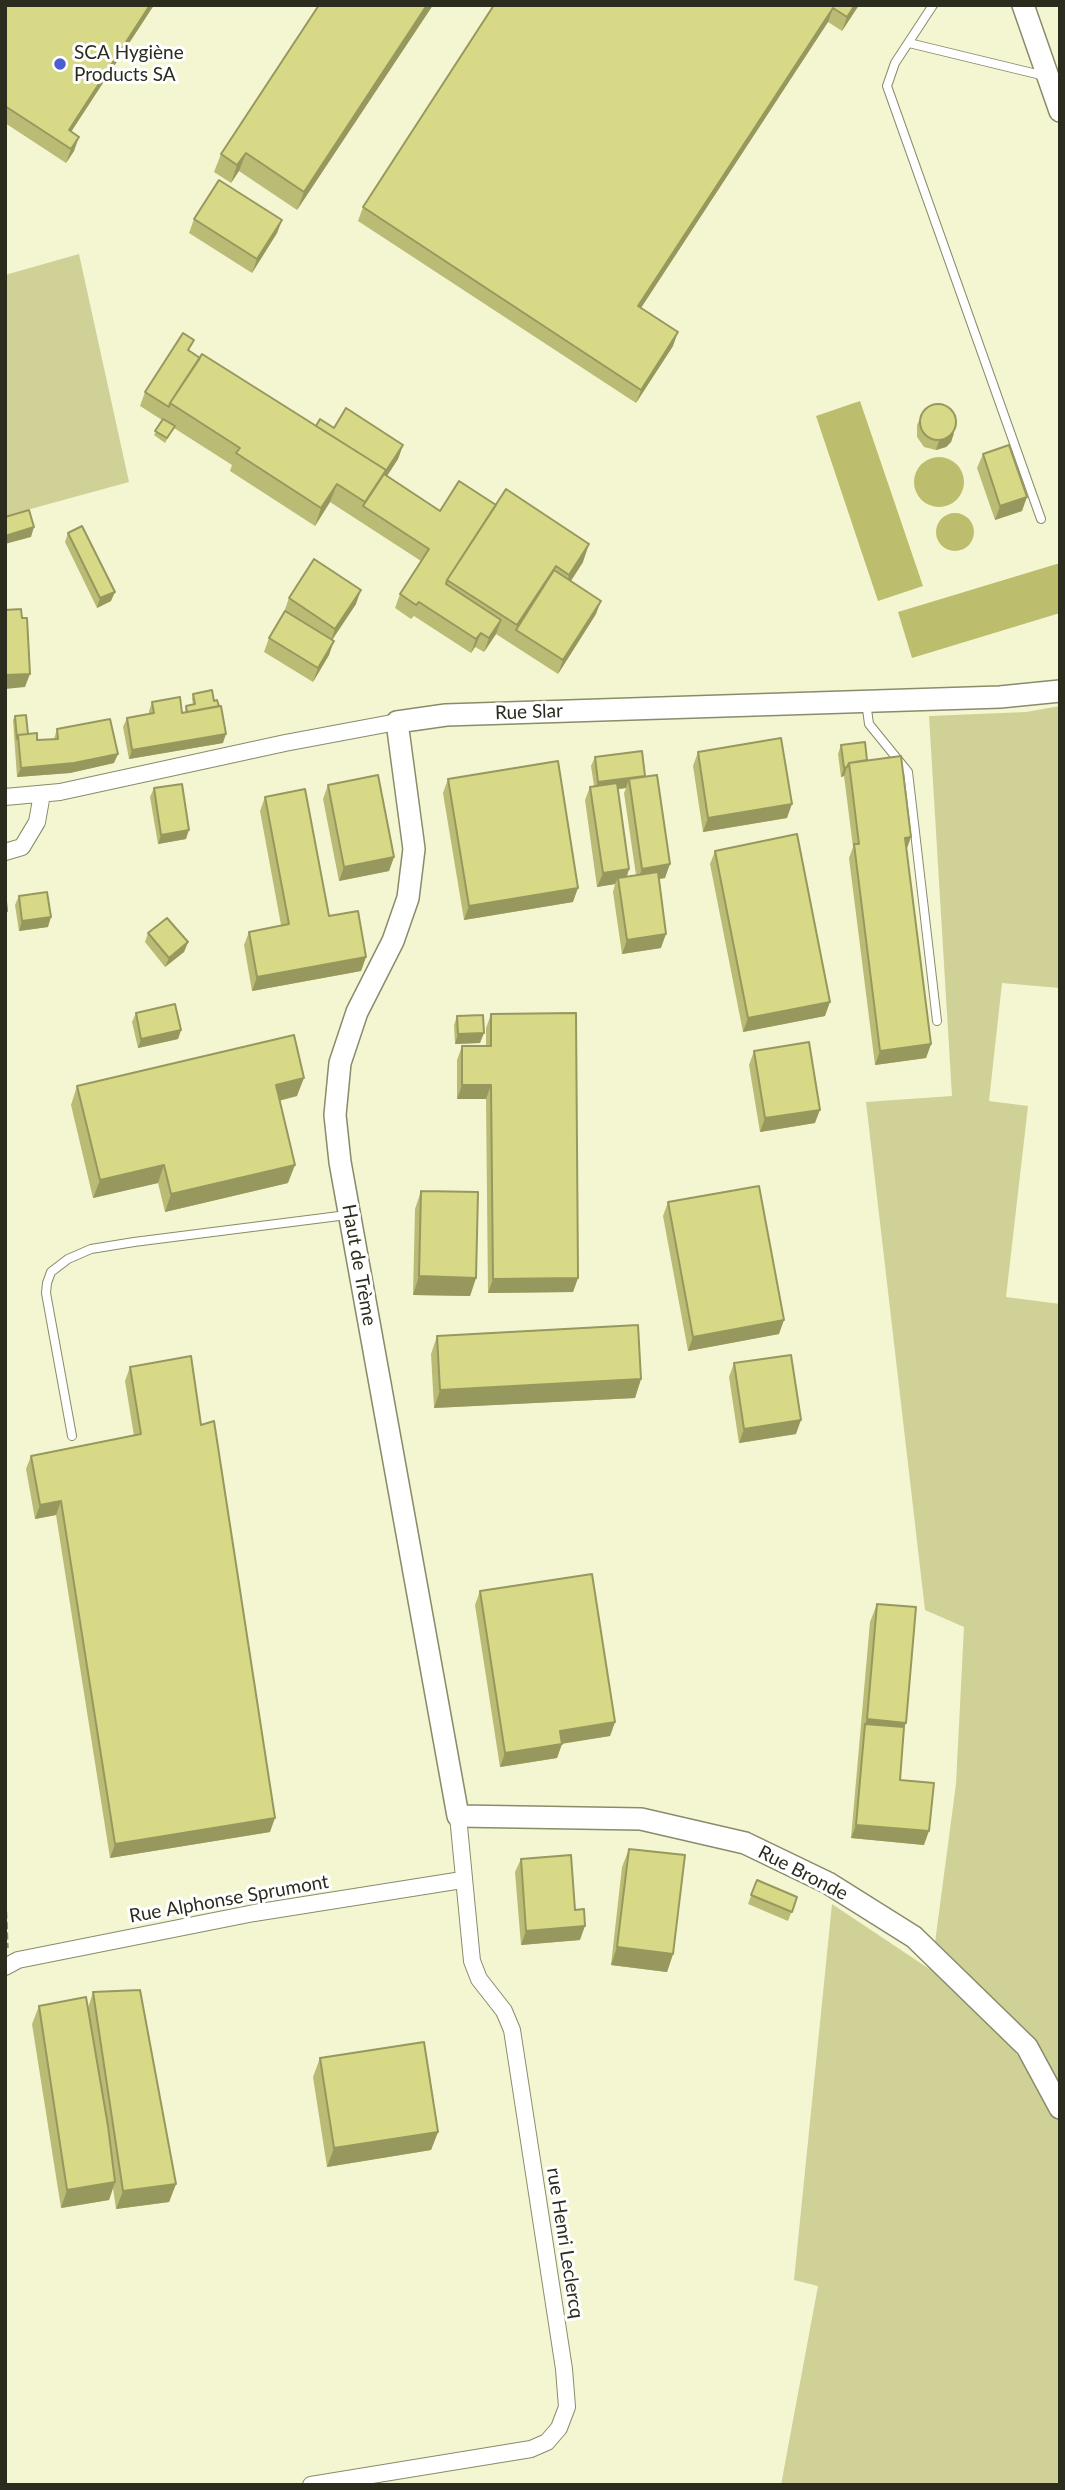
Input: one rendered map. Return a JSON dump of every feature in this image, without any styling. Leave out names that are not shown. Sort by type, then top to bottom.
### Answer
[{"type":"street","points":[[1023,5],[1060,111]]},
{"type":"street","name":"Rue Slar","points":[[5,797],[42,794],[285,743],[446,715],[1000,697],[1060,691]]},
{"type":"street","name":"Haut de Trème","points":[[397,722],[414,849],[408,898],[393,941],[357,1012],[340,1063],[335,1115],[350,1215],[458,1816]]},
{"type":"street","points":[[5,852],[22,847],[37,822],[42,794]]},
{"type":"street","name":"rue Henri Leclercq","points":[[311,2485],[531,2449],[547,2442],[559,2428],[567,2407],[564,2370],[512,2030],[504,2011],[479,1979],[472,1961],[458,1816]]},
{"type":"street","name":"Rue Bronde","points":[[458,1816],[641,1819],[745,1843],[828,1883],[914,1937],[1027,2048],[1060,2108]]},
{"type":"street","name":"Rue Alphonse Sprumont","points":[[6,1966],[18,1960],[237,1916],[463,1880]]},
{"type":"lane","points":[[933,5],[895,63],[887,86],[1041,519]]},
{"type":"lane","points":[[909,43],[1048,77]]},
{"type":"lane","points":[[866,702],[869,724],[908,772],[937,1021]]},
{"type":"lane","points":[[72,1436],[46,1293],[51,1272],[68,1259],[91,1249],[350,1215]]},
{"type":"path","points":[[5,1901],[6,1966]]},
{"type":"green space","points":[[79,254],[129,482],[5,516],[5,275]]},
{"type":"green space","points":[[1060,706],[1060,988],[1002,983],[989,1101],[1028,1106],[1006,1297],[1060,1304],[1060,2091],[934,1950],[956,1784],[964,1627],[925,1610],[866,1102],[952,1096],[929,716],[1026,712]]},
{"type":"green space","points":[[832,1904],[958,1988],[1014,2050],[1060,2117],[1060,2485],[781,2485],[818,2286],[794,2280]]},
{"type":"shaded area","points":[[860,401],[923,586],[878,601],[816,416]]},
{"type":"shaded area","points":[[939,457],[956,465],[964,482],[956,499],[939,507],[922,499],[914,482],[922,465]]},
{"type":"shaded area","points":[[955,513],[968,519],[974,532],[968,545],[955,551],[942,545],[936,532],[942,519]]},
{"type":"shaded area","points":[[1060,563],[1060,613],[912,658],[898,612]]},
{"type":"building","name":"SCA Hygiène Products SA","points":[[5,5],[150,5],[69,130],[79,137],[71,149],[5,106]]},
{"type":"building","points":[[319,5],[427,5],[304,192],[246,153],[237,165],[221,154]]},
{"type":"building","points":[[494,5],[855,5],[847,17],[833,8],[638,306],[678,332],[641,390],[363,207]]},
{"type":"building","points":[[219,180],[282,220],[257,259],[194,219]]},
{"type":"building","points":[[183,333],[194,340],[188,350],[200,358],[169,407],[145,392]]},
{"type":"building","points":[[202,354],[386,470],[365,502],[337,484],[321,508],[236,453],[240,448],[170,403]]},
{"type":"building","points":[[938,404],[951,409],[956,422],[951,435],[938,440],[925,435],[920,422],[925,409]]},
{"type":"building","points":[[346,408],[403,445],[384,474],[386,470],[316,426],[320,419],[334,428]]},
{"type":"building","points":[[163,419],[175,426],[167,438],[155,431]]},
{"type":"building","points":[[1009,445],[1027,497],[1000,506],[983,454]]},
{"type":"building","points":[[384,474],[440,511],[459,481],[496,505],[446,584],[501,620],[489,638],[481,633],[476,639],[419,602],[416,605],[400,594],[429,549],[363,506]]},
{"type":"building","points":[[506,489],[589,544],[569,575],[556,566],[517,625],[447,580]]},
{"type":"building","points":[[29,510],[34,527],[5,536],[5,517]]},
{"type":"building","points":[[82,526],[115,592],[100,598],[68,533]]},
{"type":"building","points":[[314,559],[361,590],[335,629],[289,598]]},
{"type":"building","points":[[554,570],[601,601],[563,660],[516,630]]},
{"type":"building","points":[[21,609],[22,618],[27,618],[30,674],[6,675],[5,610]]},
{"type":"building","points":[[285,611],[334,641],[318,668],[269,638]]},
{"type":"building","points":[[212,690],[214,701],[217,700],[219,706],[187,712],[186,706],[195,704],[193,694]]},
{"type":"building","points":[[180,697],[182,713],[221,706],[226,734],[132,750],[127,718],[154,713],[152,702]]},
{"type":"building","points":[[26,715],[28,734],[18,735],[17,739],[15,716]]},
{"type":"building","points":[[110,719],[118,754],[74,763],[21,768],[18,735],[37,733],[37,740],[58,739],[57,729]]},
{"type":"building","points":[[781,738],[792,804],[708,818],[698,752]]},
{"type":"building","points":[[865,742],[867,760],[849,763],[844,768],[841,745]]},
{"type":"building","points":[[642,751],[645,776],[598,782],[595,757]]},
{"type":"building","points":[[901,756],[911,837],[905,838],[931,1044],[880,1051],[854,844],[859,844],[849,763]]},
{"type":"building","points":[[558,761],[578,888],[469,906],[448,779]]},
{"type":"building","points":[[378,775],[394,857],[344,867],[328,785]]},
{"type":"building","points":[[657,775],[670,864],[642,869],[629,779]]},
{"type":"building","points":[[617,783],[629,869],[603,873],[590,787]]},
{"type":"building","points":[[182,784],[189,830],[161,835],[154,788]]},
{"type":"building","points":[[305,789],[329,916],[358,911],[366,957],[257,977],[249,932],[289,924],[265,797]]},
{"type":"building","points":[[797,834],[830,1002],[748,1018],[715,851]]},
{"type":"building","points":[[658,872],[666,934],[627,940],[618,878]]},
{"type":"building","points":[[47,892],[51,917],[22,921],[19,896]]},
{"type":"building","points":[[167,918],[188,942],[169,958],[148,933]]},
{"type":"building","points":[[175,1004],[181,1030],[141,1039],[136,1013]]},
{"type":"building","points":[[576,1013],[578,1278],[493,1279],[491,1085],[462,1085],[462,1046],[491,1046],[491,1014]]},
{"type":"building","points":[[483,1015],[484,1033],[458,1034],[457,1016]]},
{"type":"building","points":[[294,1035],[304,1078],[276,1085],[295,1165],[171,1194],[164,1165],[100,1180],[77,1086]]},
{"type":"building","points":[[809,1042],[820,1110],[765,1118],[754,1051]]},
{"type":"building","points":[[759,1186],[784,1320],[693,1337],[668,1202]]},
{"type":"building","points":[[421,1191],[478,1192],[476,1278],[419,1276]]},
{"type":"building","points":[[638,1325],[641,1379],[440,1390],[437,1336]]},
{"type":"building","points":[[791,1355],[801,1420],[744,1429],[734,1363]]},
{"type":"building","points":[[191,1356],[201,1425],[214,1421],[275,1818],[115,1844],[61,1501],[40,1505],[31,1456],[141,1434],[130,1367]]},
{"type":"building","points":[[592,1574],[615,1722],[560,1731],[562,1744],[505,1753],[480,1591]]},
{"type":"building","points":[[877,1604],[916,1607],[906,1723],[867,1719]]},
{"type":"building","points":[[865,1724],[904,1727],[900,1780],[934,1783],[929,1831],[856,1825]]},
{"type":"building","points":[[629,1849],[685,1855],[673,1954],[617,1947]]},
{"type":"building","points":[[571,1855],[575,1910],[584,1909],[585,1926],[526,1931],[521,1859]]},
{"type":"building","points":[[757,1880],[797,1897],[792,1912],[751,1895]]},
{"type":"building","points":[[140,1990],[176,2184],[123,2191],[93,1992]]},
{"type":"building","points":[[86,1997],[115,2182],[67,2190],[39,2006]]},
{"type":"building","points":[[424,2042],[438,2132],[334,2148],[320,2058]]},
{"type":"place","name":"SCA Hygiène Products SA","points":[[60,64]]}]
